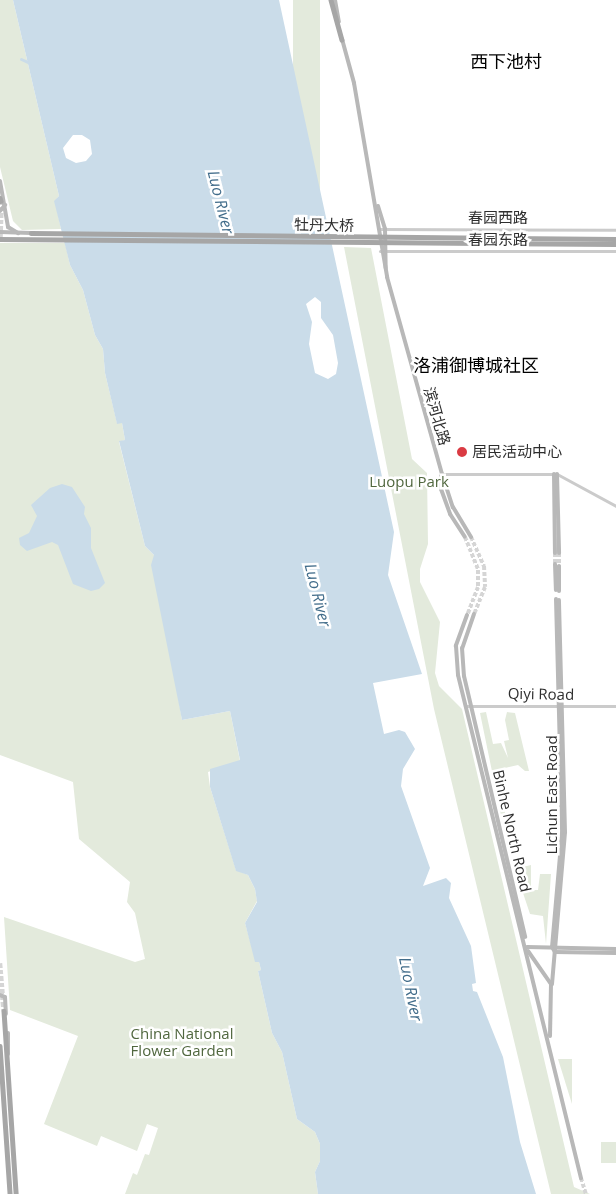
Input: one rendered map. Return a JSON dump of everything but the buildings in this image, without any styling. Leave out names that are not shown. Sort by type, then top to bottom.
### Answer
[{"type":"main road","points":[[331,0],[342,40]]},
{"type":"main road","name":"滨河北路","points":[[335,0],[342,40],[354,82],[387,277],[442,474]]},
{"type":"main road","points":[[0,181],[8,227],[18,233]]},
{"type":"main road","name":"滨河北路","points":[[373,192],[385,229],[383,251]]},
{"type":"main road","points":[[0,211],[2,201]]},
{"type":"main road","points":[[0,232],[31,233]]},
{"type":"main road","name":"牡丹大桥","points":[[31,233],[616,240]]},
{"type":"main road","name":"牡丹大桥","points":[[0,239],[616,244]]},
{"type":"main road","points":[[442,474],[441,489],[450,514],[464,537]]},
{"type":"main road","points":[[442,474],[453,507],[471,537]]},
{"type":"main road","points":[[556,474],[557,553]]},
{"type":"main road","points":[[557,565],[558,591]]},
{"type":"main road","name":"Lichun East Road","points":[[552,988],[562,833],[558,600]]},
{"type":"main road","name":"Binhe North Road","points":[[474,614],[462,648],[471,706],[527,947],[531,960],[552,988],[546,1024]]},
{"type":"main road","name":"Binhe North Road","points":[[467,615],[456,646],[458,675],[546,1024],[581,1178]]},
{"type":"main road","points":[[527,947],[616,953]]},
{"type":"main road","points":[[554,949],[616,948]]},
{"type":"main road","points":[[0,996],[5,997],[10,1194]]},
{"type":"main road","points":[[4,1011],[7,1056]]},
{"type":"main road","points":[[0,1046],[16,1194]]},
{"type":"street","name":"春园西路","points":[[379,229],[616,230]]},
{"type":"street","name":"春园东路","points":[[383,251],[616,251]]},
{"type":"street","points":[[442,474],[556,474],[616,506]]},
{"type":"street","name":"Qiyi Road","points":[[466,706],[616,706]]},
{"type":"green space","points":[[0,0],[13,0],[59,196],[55,201],[61,229],[22,230],[13,221],[0,167]]},
{"type":"green space","points":[[293,0],[320,0],[320,236],[293,236]]},
{"type":"green space","name":"China National Flower Garden","points":[[0,243],[65,243],[70,265],[83,290],[95,335],[103,349],[105,373],[117,423],[122,423],[125,440],[119,442],[145,546],[154,555],[182,720],[230,711],[240,761],[208,772],[210,787],[236,870],[248,875],[255,889],[257,901],[245,923],[256,962],[259,962],[261,970],[258,971],[272,1033],[282,1052],[297,1119],[315,1132],[320,1144],[320,1161],[315,1172],[318,1194],[125,1194],[133,1173],[137,1175],[145,1154],[149,1155],[158,1128],[147,1124],[137,1151],[101,1136],[97,1146],[44,1124],[78,1036],[10,1010],[4,917],[135,962],[145,959],[135,913],[127,902],[130,882],[79,839],[73,782],[0,755]]},
{"type":"green space","name":"Luopu Park","points":[[344,247],[371,248],[412,459],[427,473],[428,544],[420,569],[420,582],[440,622],[435,673],[439,686],[462,709],[574,1187],[590,1194],[551,1194],[434,709]]},
{"type":"green space","points":[[486,712],[493,744],[501,743],[508,758],[504,741],[509,740],[505,720],[507,712],[515,713],[529,771],[525,771],[518,765],[505,768],[498,776],[505,813],[501,815],[480,713]]},
{"type":"green space","points":[[531,865],[531,890],[538,890],[540,874],[551,874],[546,944],[543,916],[530,914],[515,869]]},
{"type":"green space","points":[[558,1059],[572,1059],[572,1104]]},
{"type":"green space","points":[[601,1142],[616,1142],[616,1163],[601,1163]]},
{"type":"water","name":"Luo River","points":[[13,0],[279,0],[394,532],[388,575],[422,674],[373,683],[384,734],[399,730],[405,732],[415,749],[403,769],[401,786],[430,868],[423,886],[446,878],[451,883],[449,898],[471,946],[476,983],[472,984],[473,991],[477,992],[503,1057],[520,1142],[536,1194],[318,1194],[315,1172],[320,1161],[320,1144],[315,1132],[297,1119],[282,1052],[272,1033],[258,971],[261,970],[259,962],[255,962],[245,923],[257,902],[255,889],[248,875],[236,871],[210,787],[210,769],[240,760],[230,711],[182,720],[151,565],[154,555],[145,546],[119,441],[125,440],[122,423],[117,424],[105,373],[103,349],[95,335],[83,290],[70,265],[54,201],[59,196]],"holes":[[[73,135],[82,135],[90,140],[92,154],[86,161],[76,163],[66,158],[63,148]],[[315,297],[321,302],[321,318],[333,335],[338,363],[336,374],[328,379],[315,373],[309,344],[312,322],[306,304]]]},
{"type":"water","points":[[62,484],[72,487],[85,507],[84,514],[91,528],[91,548],[105,583],[99,589],[91,591],[73,584],[58,545],[52,542],[27,551],[20,545],[19,538],[29,533],[37,516],[31,505],[50,488]]},
{"type":"waterway","points":[[21,59],[30,63]]},
{"type":"tunnel","points":[[0,237],[1,201]]},
{"type":"tunnel","points":[[465,537],[478,570],[478,587],[467,615]]},
{"type":"tunnel","points":[[471,537],[484,566],[485,587],[474,614]]},
{"type":"tunnel","points":[[555,553],[555,564]]},
{"type":"tunnel","points":[[559,553],[559,566]]},
{"type":"tunnel","points":[[0,963],[4,1011]]},
{"type":"tunnel","points":[[581,1178],[586,1194]]},
{"type":"place","name":"居民活动中心","points":[[462,452]]},
{"type":"district","name":"西下池村","points":[[506,61]]},
{"type":"district","name":"洛浦御博城社区","points":[[476,365]]}]
